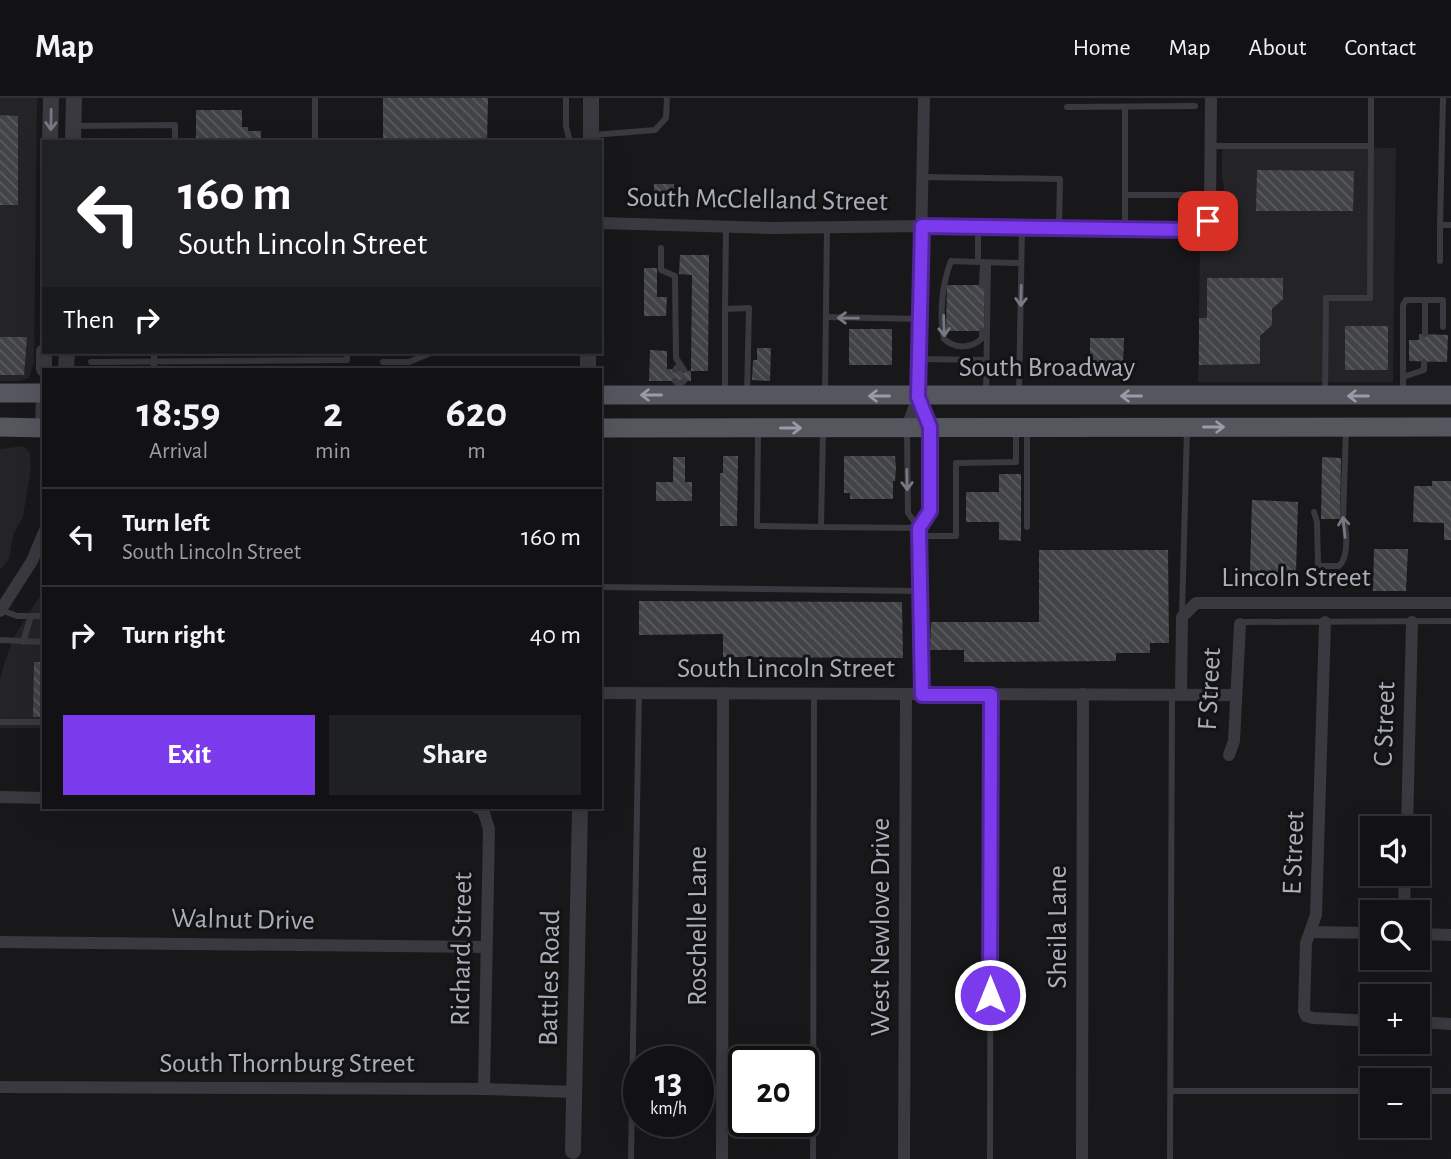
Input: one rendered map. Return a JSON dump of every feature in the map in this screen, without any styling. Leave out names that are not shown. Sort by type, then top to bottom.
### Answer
[{"type":"main road","name":"South Broadway","points":[[602,395],[679,386],[725,396],[1325,396],[1403,386],[1451,396]]},
{"type":"main road","points":[[0,393],[42,393]]},
{"type":"main road","points":[[602,428],[1451,427]]},
{"type":"main road","points":[[0,428],[42,430]]},
{"type":"street","points":[[50,140],[51,98]]},
{"type":"street","points":[[73,134],[74,98]]},
{"type":"street","points":[[591,98],[591,138]]},
{"type":"street","points":[[907,427],[918,397],[924,98]]},
{"type":"street","name":"South McClelland Street","points":[[602,223],[726,227],[1200,228],[1208,221],[1210,209],[1211,98]]},
{"type":"street","points":[[918,397],[930,427]]},
{"type":"street","points":[[0,610],[39,556]]},
{"type":"street","name":"Lincoln Street","points":[[1182,618],[1196,603],[1451,603]]},
{"type":"street","points":[[1177,695],[1182,618]]},
{"type":"street","name":"E Street","points":[[1325,622],[1316,915],[1306,943],[1306,1016],[1360,1020]]},
{"type":"street","name":"C Street","points":[[1407,816],[1412,622]]},
{"type":"street","name":"F Street","points":[[1228,755],[1234,741],[1240,624]]},
{"type":"street","name":"South Lincoln Street","points":[[602,693],[1236,695]]},
{"type":"street","name":"Roschelle Lane","points":[[723,693],[723,1159]]},
{"type":"street","name":"Sheila Lane","points":[[1082,1159],[1083,694]]},
{"type":"street","name":"West Newlove Drive","points":[[904,1159],[906,695]]},
{"type":"street","points":[[0,797],[42,798]]},
{"type":"street","name":"Richard Street","points":[[480,809],[488,830],[484,1089]]},
{"type":"street","name":"Battles Road","points":[[573,1151],[580,809]]},
{"type":"street","points":[[1310,932],[1360,933]]},
{"type":"street","points":[[1430,934],[1451,934]]},
{"type":"street","name":"Walnut Drive","points":[[0,942],[486,947]]},
{"type":"street","points":[[1430,1023],[1451,1024]]},
{"type":"street","name":"South Thornburg Street","points":[[0,1087],[574,1091]]},
{"type":"lane","points":[[315,98],[315,140]]},
{"type":"lane","points":[[566,98],[566,126],[570,140]]},
{"type":"lane","points":[[591,138],[655,130],[666,118],[667,98]]},
{"type":"lane","points":[[1325,396],[1326,298],[1370,298],[1371,98]]},
{"type":"lane","points":[[1440,261],[1443,98]]},
{"type":"lane","points":[[1067,107],[1195,106]]},
{"type":"lane","points":[[1125,107],[1125,229]]},
{"type":"lane","points":[[73,134],[175,125],[175,140]]},
{"type":"lane","points":[[1210,146],[1371,146]]},
{"type":"lane","points":[[923,177],[1060,179],[1059,228]]},
{"type":"lane","points":[[1125,195],[1186,195]]},
{"type":"lane","points":[[1440,225],[1451,225]]},
{"type":"lane","points":[[725,396],[726,227]]},
{"type":"lane","points":[[825,396],[827,227]]},
{"type":"lane","points":[[978,227],[983,263],[986,396]]},
{"type":"lane","points":[[1019,396],[1022,228]]},
{"type":"lane","points":[[661,248],[661,270],[675,276],[676,358],[680,368]]},
{"type":"lane","points":[[982,331],[982,338],[977,344],[953,345],[944,339],[944,285],[951,261],[1021,263]]},
{"type":"lane","points":[[982,285],[983,263]]},
{"type":"lane","points":[[1403,386],[1403,305],[1406,300],[1443,300],[1443,327]]},
{"type":"lane","points":[[1425,300],[1425,334]]},
{"type":"lane","points":[[725,309],[749,308],[747,396]]},
{"type":"lane","points":[[826,317],[920,318]]},
{"type":"lane","points":[[91,362],[154,366],[239,361],[347,360],[347,354]]},
{"type":"lane","points":[[383,362],[422,356]]},
{"type":"lane","points":[[919,359],[986,360]]},
{"type":"lane","points":[[239,361],[242,368]]},
{"type":"lane","points":[[1403,386],[1424,370],[1424,362]]},
{"type":"lane","points":[[907,427],[908,513],[919,532]]},
{"type":"lane","points":[[922,695],[919,532],[930,511],[930,427]]},
{"type":"lane","points":[[1182,618],[1187,427]]},
{"type":"lane","points":[[1314,512],[1317,522],[1318,564],[1339,566],[1345,558],[1346,526],[1343,518],[1346,427]]},
{"type":"lane","points":[[759,428],[757,526],[821,527],[956,536],[957,463],[1016,462],[1021,428]]},
{"type":"lane","points":[[821,527],[823,428]]},
{"type":"lane","points":[[1021,428],[1027,527]]},
{"type":"lane","points":[[602,587],[920,591]]},
{"type":"lane","points":[[0,610],[17,616],[42,616]]},
{"type":"lane","points":[[23,642],[31,616]]},
{"type":"lane","points":[[1240,624],[1451,621]]},
{"type":"lane","points":[[0,640],[42,642]]},
{"type":"lane","points":[[631,1159],[639,693]]},
{"type":"lane","points":[[813,1159],[814,694]]},
{"type":"lane","points":[[990,1159],[991,695]]},
{"type":"lane","points":[[1170,1159],[1177,695]]},
{"type":"lane","points":[[0,722],[42,722]]},
{"type":"lane","points":[[1171,1091],[1360,1091]]},
{"type":"lane","points":[[1430,1091],[1451,1091]]},
{"type":"shaded area","points":[[0,98],[37,98],[34,363],[29,378],[21,381],[0,381]]},
{"type":"shaded area","points":[[1222,145],[1396,148],[1393,382],[1198,382],[1200,247],[1221,234],[1227,222]]},
{"type":"shaded area","points":[[24,446],[30,453],[31,468],[23,517],[13,535],[9,559],[0,570],[0,449]]},
{"type":"shaded area","points":[[42,592],[42,728],[0,728],[0,680],[14,637]]},
{"type":"building","points":[[383,98],[488,98],[487,140],[383,140]]},
{"type":"building","points":[[196,110],[242,110],[242,127],[248,127],[248,131],[261,131],[261,140],[196,138]]},
{"type":"building","points":[[0,115],[18,116],[18,205],[0,205]]},
{"type":"building","points":[[1257,170],[1354,171],[1353,211],[1256,211]]},
{"type":"building","points":[[654,184],[674,184],[674,206],[654,207]]},
{"type":"building","points":[[680,255],[709,255],[708,371],[691,371],[692,275],[679,274]]},
{"type":"building","points":[[644,268],[657,268],[657,297],[667,297],[666,316],[644,316]]},
{"type":"building","points":[[1207,278],[1283,278],[1283,299],[1272,309],[1272,325],[1260,336],[1260,364],[1199,365],[1199,318],[1207,318]]},
{"type":"building","points":[[947,285],[985,285],[984,331],[946,331]]},
{"type":"building","points":[[1345,326],[1388,326],[1388,370],[1345,370]]},
{"type":"building","points":[[849,329],[892,329],[892,365],[849,365]]},
{"type":"building","points":[[1419,334],[1448,335],[1447,362],[1409,361],[1409,340],[1419,340]]},
{"type":"building","points":[[0,337],[27,337],[24,375],[0,375]]},
{"type":"building","points":[[1090,338],[1124,338],[1123,366],[1090,366]]},
{"type":"building","points":[[757,348],[771,348],[770,381],[752,380]]},
{"type":"building","points":[[650,350],[667,351],[667,369],[691,371],[691,381],[649,381]]},
{"type":"building","points":[[96,354],[144,354],[144,356]]},
{"type":"building","points":[[723,456],[738,456],[737,526],[720,526],[720,473],[723,473]]},
{"type":"building","points":[[844,456],[895,456],[893,499],[850,499],[850,493],[844,493]]},
{"type":"building","points":[[673,457],[685,457],[685,482],[692,482],[692,501],[656,501],[656,482],[673,482]]},
{"type":"building","points":[[1322,457],[1341,458],[1340,519],[1321,519]]},
{"type":"building","points":[[999,474],[1021,474],[1021,541],[999,540],[999,522],[966,522],[966,492],[999,492]]},
{"type":"building","points":[[1432,481],[1451,481],[1451,540],[1444,540],[1444,523],[1413,522],[1414,486],[1432,486]]},
{"type":"building","points":[[1252,500],[1298,502],[1296,573],[1250,571]]},
{"type":"building","points":[[1374,549],[1408,549],[1406,591],[1373,591]]},
{"type":"building","points":[[1039,550],[1168,550],[1169,643],[1150,643],[1150,653],[1116,653],[1116,661],[964,662],[964,650],[930,650],[931,622],[1039,622]]},
{"type":"building","points":[[639,601],[902,602],[903,658],[723,657],[723,634],[639,635]]},
{"type":"building","points":[[34,662],[42,662],[42,717],[33,717]]},
{"type":"route","points":[[990,995],[991,695],[922,695],[919,528],[930,511],[930,427],[918,397],[922,226],[1188,230],[1200,228],[1208,221]]}]
